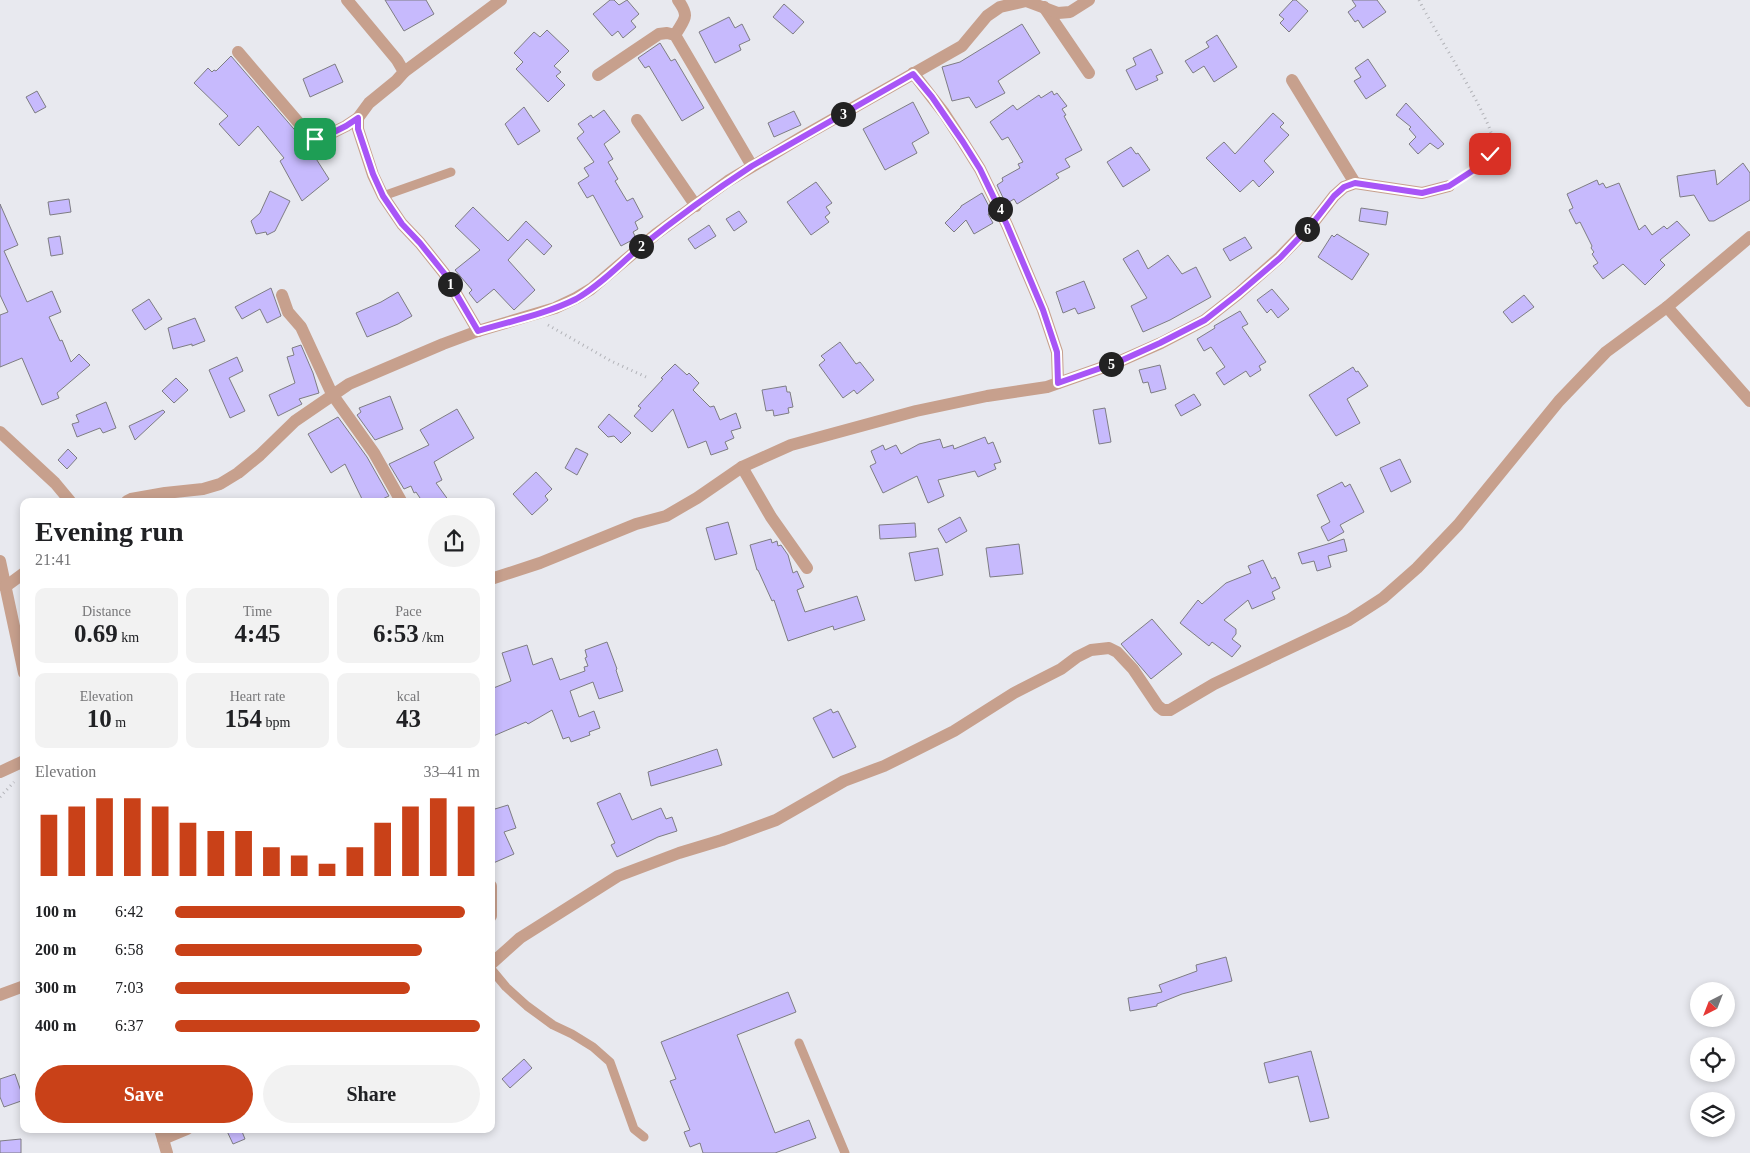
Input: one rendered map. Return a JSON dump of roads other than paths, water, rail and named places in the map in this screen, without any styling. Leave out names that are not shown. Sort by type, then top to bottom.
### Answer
[{"type":"street","points":[[347,0],[397,60],[404,72]]},
{"type":"street","points":[[238,52],[310,136],[320,139],[358,118],[369,103],[396,82],[404,72],[501,0]]},
{"type":"street","points":[[675,35],[686,18],[686,11],[678,0]]},
{"type":"street","points":[[137,498],[203,489],[220,484],[238,473],[260,455],[295,421],[332,394],[376,372],[443,344],[478,331],[555,308],[591,289],[656,234],[752,166],[962,46],[987,16],[1000,6],[1026,1],[1058,13],[1070,12],[1089,0]]},
{"type":"street","points":[[1043,6],[1089,73]]},
{"type":"street","points":[[598,75],[659,34],[675,35],[752,166]]},
{"type":"street","points":[[913,74],[932,97],[980,169],[1007,225],[1049,327],[1057,352],[1058,383]]},
{"type":"street","points":[[1292,80],[1355,183]]},
{"type":"street","points":[[358,118],[358,129],[373,174],[383,196],[402,224],[444,273],[478,331]]},
{"type":"street","points":[[637,120],[696,206]]},
{"type":"street","points":[[495,579],[540,563],[636,524],[666,516],[742,467],[791,445],[916,411],[987,396],[1048,387],[1118,362],[1160,343],[1205,320],[1238,294],[1280,258],[1344,187],[1355,183],[1422,193],[1449,186]]},
{"type":"street","points":[[495,960],[520,938],[618,876],[678,852],[722,840],[776,820],[844,780],[884,766],[954,731],[1091,650],[1109,648],[1117,652],[1132,669],[1158,706],[1163,710],[1170,710],[1214,684],[1349,620],[1382,598],[1424,561],[1458,524],[1559,401],[1606,352],[1667,307],[1750,237]]},
{"type":"street","points":[[282,295],[288,312],[305,335],[332,394],[374,453],[399,498]]},
{"type":"street","points":[[1667,307],[1750,401]]},
{"type":"street","points":[[0,432],[18,446],[68,498]]},
{"type":"street","points":[[742,467],[771,517],[807,568]]},
{"type":"street","points":[[0,561],[20,655]]},
{"type":"street","points":[[5,587],[20,576]]},
{"type":"street","points":[[0,772],[20,763]]},
{"type":"street","points":[[0,995],[20,988]]},
{"type":"street","points":[[162,1134],[167,1153]]},
{"type":"lane","points":[[383,196],[451,172]]},
{"type":"lane","points":[[495,974],[527,1006],[553,1025],[593,1047],[610,1062],[634,1129],[644,1137]]},
{"type":"lane","points":[[799,1043],[845,1153]]}]
